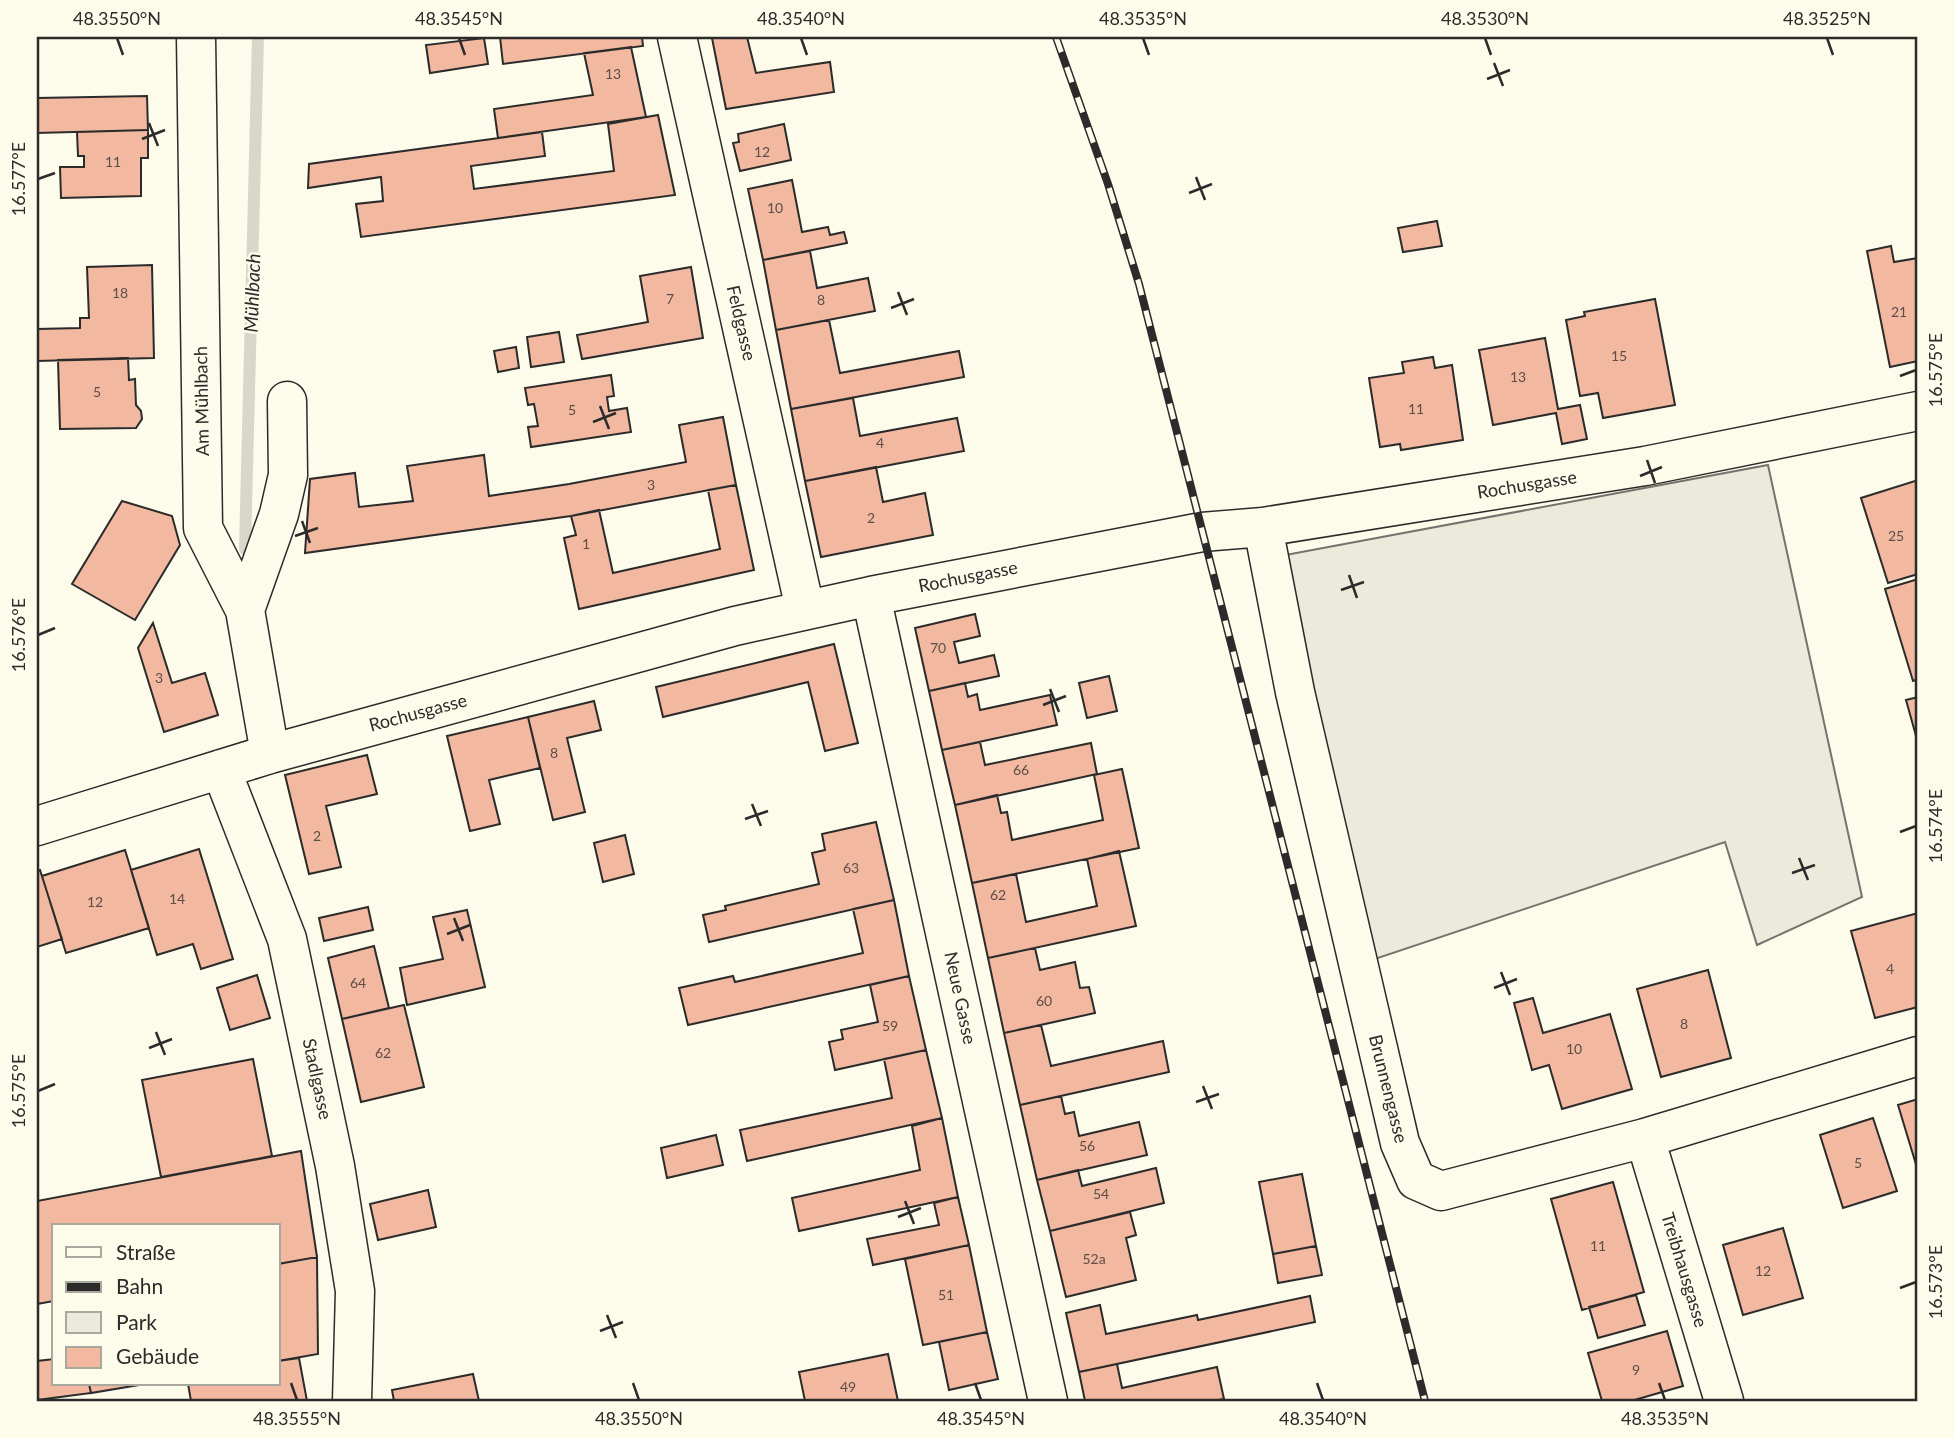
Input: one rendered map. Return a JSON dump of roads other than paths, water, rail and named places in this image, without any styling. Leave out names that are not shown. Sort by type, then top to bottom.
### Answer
[{"type":"street","name":"Am Mühlbach","points":[[197,37],[203,528],[245,610],[270,754]]},
{"type":"street","name":"Feldgasse","points":[[677,37],[805,610]]},
{"type":"street","points":[[245,610],[279,514],[288,475],[287,401]]},
{"type":"street","name":"Rochusgasse","points":[[37,826],[270,754],[735,626],[805,610],[1202,532],[1263,527],[1646,466],[1918,411]]},
{"type":"street","name":"Brunnengasse","points":[[1263,527],[1295,692],[1396,1129],[1416,1180],[1441,1191],[1645,1138],[1918,1056]]},
{"type":"street","name":"Neue Gasse","points":[[871,596],[1048,1401]]},
{"type":"street","name":"Stadlgasse","points":[[221,769],[287,939],[335,1166],[355,1291],[352,1401]]},
{"type":"street","name":"Treibhausgasse","points":[[1645,1138],[1724,1401]]},
{"type":"waterway","name":"Mühlbach","points":[[245,549],[258,37]]},
{"type":"railway","points":[[1056,37],[1108,184],[1139,284],[1425,1401]]}]
